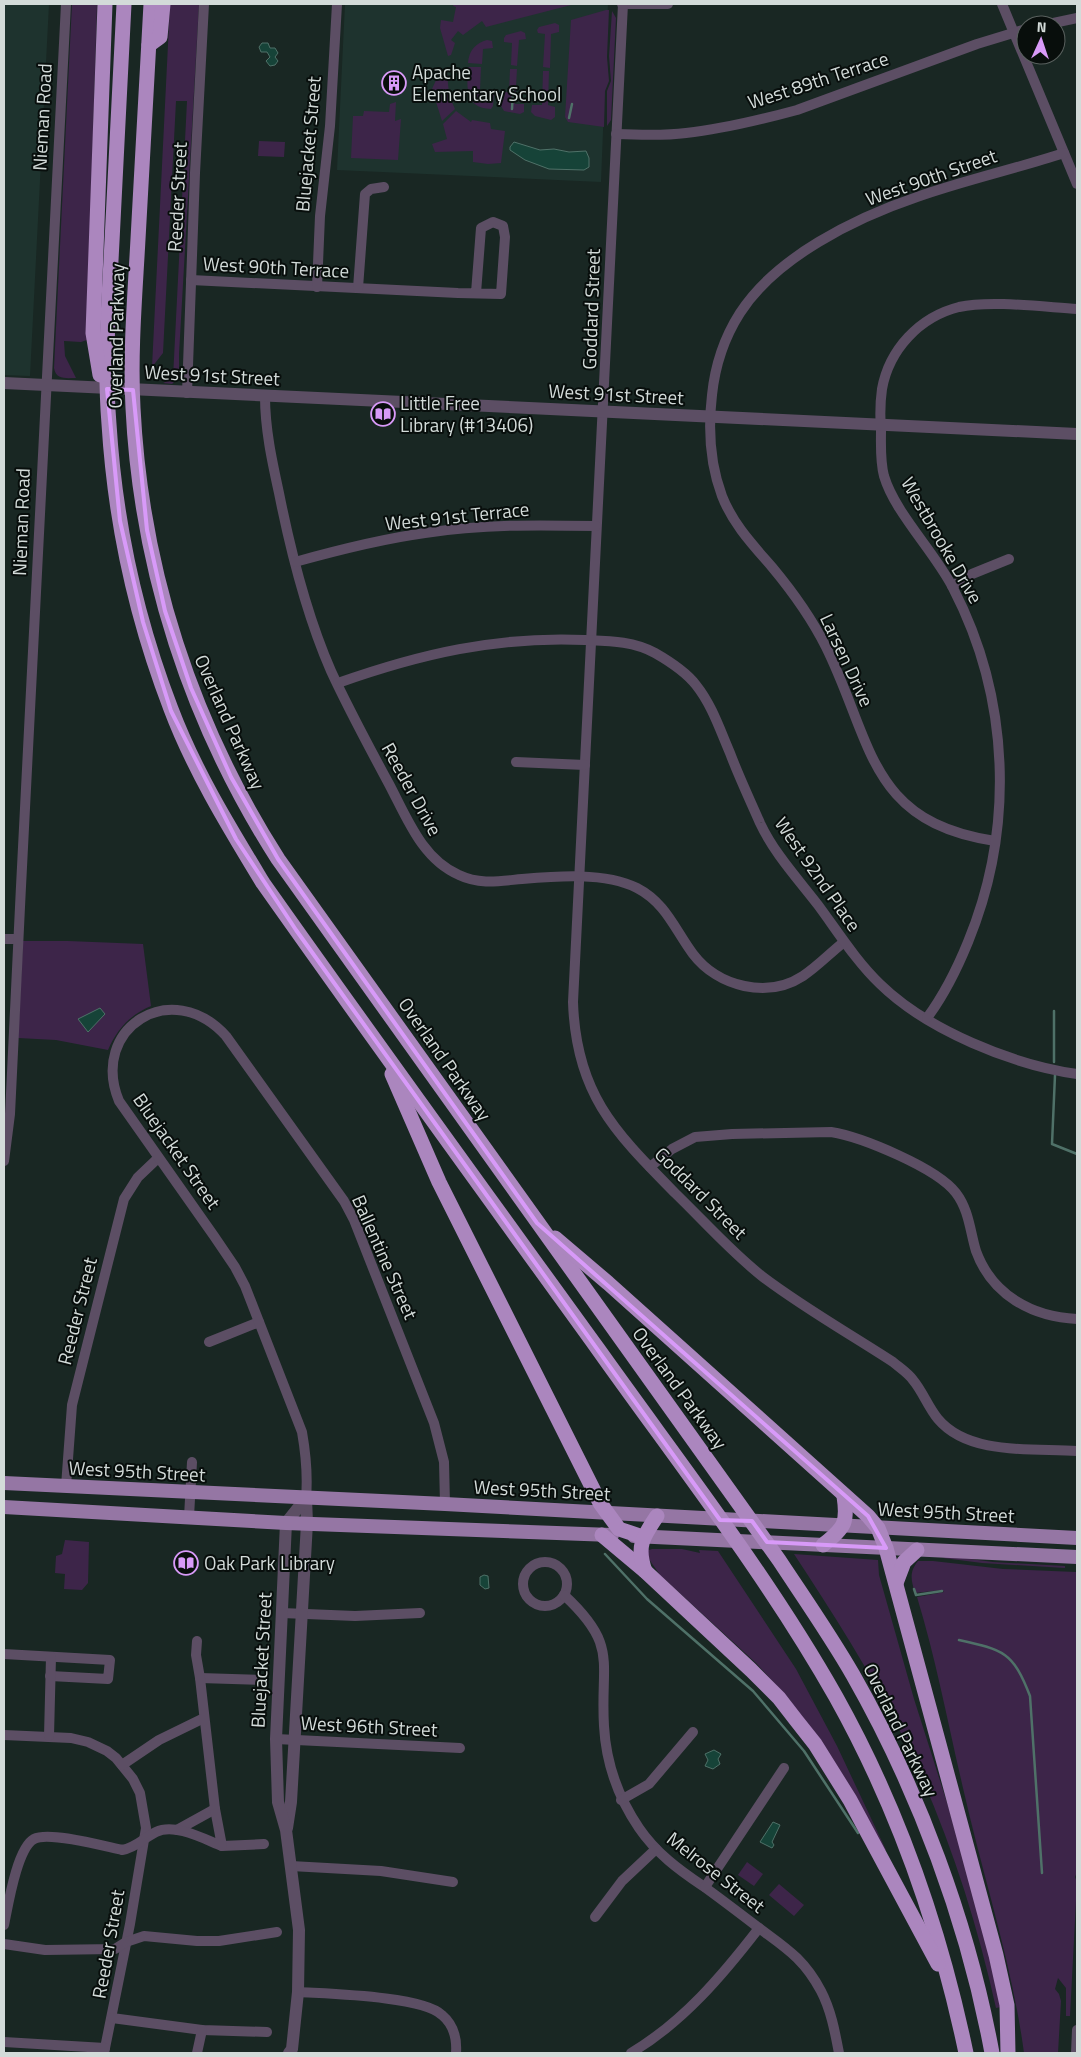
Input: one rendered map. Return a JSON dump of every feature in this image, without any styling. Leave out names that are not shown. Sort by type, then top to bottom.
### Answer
[{"type":"highway","points":[[106,4],[93,333],[108,423]]},
{"type":"highway","name":"Overland Parkway","points":[[124,4],[109,316],[108,423],[120,521],[129,568],[142,622],[171,711],[213,797],[263,883],[754,1567],[812,1657],[857,1737],[894,1817],[933,1922],[951,1987],[966,2053]]},
{"type":"highway","name":"Overland Parkway","points":[[151,4],[134,318],[133,407],[140,489],[155,570],[177,649],[207,728],[260,831],[309,905],[780,1560],[853,1675],[879,1724],[923,1819],[966,1948],[992,2053]]},
{"type":"highway","points":[[149,44],[160,37],[163,4]]},
{"type":"highway","points":[[381,1048],[439,1182],[605,1512],[619,1529],[643,1537]]},
{"type":"highway","points":[[536,1223],[608,1283],[868,1516],[878,1528],[896,1583],[996,1955],[1007,2005],[1008,2053]]},
{"type":"highway","points":[[821,1544],[844,1526],[847,1515],[844,1496]]},
{"type":"highway","points":[[645,1571],[641,1554],[643,1537],[662,1517]]},
{"type":"highway","points":[[602,1535],[645,1571],[772,1691],[815,1744],[850,1800],[951,1987]]},
{"type":"highway","points":[[896,1583],[904,1562],[917,1550]]},
{"type":"main road","name":"West 95th Street","points":[[4,1483],[605,1512],[662,1517],[1077,1538]]},
{"type":"main road","name":"West 95th Street","points":[[4,1507],[286,1523],[821,1544],[1077,1557]]},
{"type":"street","name":"Nieman Road","points":[[4,1161],[10,1114],[27,750],[37,587],[45,385],[66,4]]},
{"type":"street","name":"Reeder Street","points":[[187,393],[204,4]]},
{"type":"street","name":"Bluejacket Street","points":[[317,287],[320,216],[330,126],[338,4]]},
{"type":"street","points":[[622,4],[668,4]]},
{"type":"street","name":"Goddard Street","points":[[622,4],[573,1002],[578,1051],[586,1076],[605,1114],[622,1138],[650,1167],[722,1240],[762,1276],[893,1362],[908,1374],[938,1420],[950,1430],[964,1438],[993,1446],[1077,1450]]},
{"type":"street","points":[[1002,4],[1077,184]]},
{"type":"street","name":"West 89th Terrace","points":[[616,134],[685,133],[721,128],[767,118],[796,110],[1016,31]]},
{"type":"street","name":"West 90th Street","points":[[710,417],[714,379],[730,330],[752,298],[785,266],[824,240],[872,215],[916,197],[1064,153]]},
{"type":"street","name":"West 90th Terrace","points":[[358,288],[365,194],[371,189],[384,187]]},
{"type":"street","name":"West 90th Terrace","points":[[191,280],[317,287],[501,294],[504,232],[503,226],[493,222],[481,228],[476,293]]},
{"type":"street","name":"Westbrooke Drive","points":[[927,1018],[960,962],[975,926],[990,872],[999,822],[999,751],[987,678],[974,637],[952,586],[892,494],[884,476],[881,457],[880,425],[882,390],[888,366],[896,352],[907,339],[928,320],[951,310],[969,306],[1077,309]]},
{"type":"street","name":"West 91st Street","points":[[4,383],[1077,434]]},
{"type":"street","name":"Reeder Drive","points":[[265,396],[268,439],[295,562],[312,618],[357,725],[426,850],[438,862],[459,875],[489,882],[579,877],[610,879],[629,885],[645,893],[668,914],[703,965],[720,978],[746,987],[770,988],[791,982],[806,974],[844,942]]},
{"type":"street","name":"Larsen Drive","points":[[710,417],[710,432],[716,476],[728,510],[743,533],[797,600],[822,639],[838,673],[865,745],[881,776],[909,807],[922,817],[956,833],[995,841]]},
{"type":"street","name":"West 91st Terrace","points":[[295,562],[374,542],[425,532],[516,525],[596,526]]},
{"type":"street","points":[[952,586],[972,574],[1009,559]]},
{"type":"street","name":"West 92nd Place","points":[[338,683],[414,658],[452,649],[515,640],[592,640],[630,644],[653,652],[681,671],[696,685],[716,719],[740,779],[766,833],[781,858],[844,942],[879,984],[927,1018],[979,1046],[1047,1069],[1077,1074]]},
{"type":"street","points":[[516,762],[584,765]]},
{"type":"street","points":[[4,938],[18,939]]},
{"type":"street","name":"Ballentine Street","points":[[160,1011],[174,1009],[188,1011],[202,1016],[216,1025],[226,1036],[344,1201],[358,1229],[434,1423],[444,1462],[445,1504]]},
{"type":"street","name":"Bluejacket Street","points":[[160,1011],[136,1022],[119,1043],[114,1056],[112,1075],[114,1090],[119,1101],[235,1267],[259,1322],[302,1432],[307,1461],[307,1523],[302,1614],[291,1802],[286,1830]]},
{"type":"street","points":[[650,1167],[672,1149],[695,1137],[732,1134],[831,1132],[855,1137],[932,1172],[946,1183],[961,1201],[968,1216],[976,1250],[984,1266],[992,1279],[1009,1297],[1033,1311],[1050,1316],[1077,1319]]},
{"type":"street","name":"Reeder Street","points":[[66,1486],[70,1420],[74,1394],[124,1199],[138,1177],[158,1158]]},
{"type":"street","points":[[209,1342],[259,1322]]},
{"type":"street","points":[[188,1517],[192,1462]]},
{"type":"street","points":[[286,1523],[306,1498]]},
{"type":"street","name":"Bluejacket Street","points":[[286,1523],[276,1739],[278,1802],[286,1830],[298,1912],[300,1947],[292,2052]]},
{"type":"street","points":[[545,1561],[559,1567],[567,1580],[564,1595],[553,1604],[540,1606],[533,1603],[528,1599],[522,1586],[525,1572],[530,1566],[545,1561]]},
{"type":"street","name":"Melrose Street","points":[[564,1595],[591,1624],[599,1638],[605,1669],[604,1725],[611,1774],[622,1800],[639,1829],[669,1862],[786,1947],[810,1974],[821,1992],[830,2013],[839,2053]]},
{"type":"street","points":[[282,1613],[355,1616],[420,1613]]},
{"type":"street","points":[[197,1641],[196,1655],[222,1846]]},
{"type":"street","points":[[4,1654],[110,1660],[108,1679],[50,1676]]},
{"type":"street","points":[[49,1736],[51,1657]]},
{"type":"street","points":[[200,1678],[263,1680]]},
{"type":"street","points":[[4,1735],[49,1736],[88,1742],[107,1751],[122,1765],[159,1740],[204,1718]]},
{"type":"street","points":[[622,1800],[650,1784],[693,1732]]},
{"type":"street","name":"West 96th Street","points":[[276,1739],[460,1748]]},
{"type":"street","name":"Reeder Street","points":[[104,2050],[112,2018],[146,1828],[140,1793],[133,1779],[122,1765]]},
{"type":"street","points":[[705,1887],[784,1768]]},
{"type":"street","points":[[177,1830],[216,1809]]},
{"type":"street","points":[[4,1926],[20,1858],[25,1847],[34,1839],[47,1836],[122,1850],[132,1848],[157,1831],[177,1830],[222,1846],[264,1844]]},
{"type":"street","points":[[595,1917],[622,1881],[656,1849]]},
{"type":"street","points":[[291,1866],[381,1871],[453,1882]]},
{"type":"street","points":[[631,2053],[668,2028],[699,2000],[726,1972],[759,1928]]},
{"type":"street","points":[[4,1944],[46,1950],[96,1950],[114,1949],[126,1942],[144,1936],[219,1941],[277,1932]]},
{"type":"street","points":[[298,1992],[376,1997],[432,2008],[442,2014],[450,2023],[455,2034],[456,2053]]},
{"type":"street","points":[[112,2018],[202,2030],[267,2032]]},
{"type":"street","points":[[197,2053],[202,2030]]},
{"type":"street","points":[[1076,2053],[1077,2030]]},
{"type":"street","points":[[4,2042],[104,2050]]},
{"type":"highlighted area","points":[[107,389],[133,390],[147,530],[165,611],[191,688],[231,777],[278,859],[537,1223],[868,1516],[886,1548],[767,1542],[752,1521],[720,1520],[296,930],[236,839],[171,711],[143,622],[120,521]]},
{"type":"shaded area","points":[[4,4],[49,4],[30,376],[4,375]]},
{"type":"shaded area","points":[[72,4],[97,4],[87,340],[81,342],[64,341],[65,356],[76,378],[62,378],[57,375],[54,368]]},
{"type":"shaded area","points":[[170,4],[199,4],[179,377],[172,384],[163,383],[173,378],[187,101],[176,101],[163,353],[152,367]]},
{"type":"shaded area","points":[[345,4],[608,4],[601,182],[337,170]]},
{"type":"shaded area","points":[[454,4],[575,4],[486,27],[482,21],[463,35],[458,31],[451,40],[455,43],[451,55],[448,56],[440,28],[441,20],[453,22],[456,7],[453,6]]},
{"type":"shaded area","points":[[609,10],[607,57],[609,81],[605,91],[604,127],[568,122],[565,117],[571,20]]},
{"type":"shaded area","points":[[612,11],[616,18],[611,120],[607,126],[607,91],[611,81],[609,56]]},
{"type":"shaded area","points":[[555,23],[559,25],[559,32],[551,34],[550,68],[543,67],[545,34],[538,33],[537,30],[539,27]]},
{"type":"shaded area","points":[[521,31],[525,33],[526,39],[519,40],[517,66],[511,65],[512,43],[504,42],[504,38],[506,35]]},
{"type":"shaded area","points":[[487,40],[492,41],[493,48],[483,49],[482,64],[468,63],[474,48]]},
{"type":"shaded area","points":[[262,43],[268,43],[270,48],[275,48],[278,53],[275,57],[278,61],[275,65],[270,66],[266,61],[270,57],[267,52],[261,52],[259,47]]},
{"type":"shaded area","points":[[468,67],[481,67],[480,90],[494,93],[491,109],[476,105],[469,95]]},
{"type":"shaded area","points":[[510,69],[517,69],[515,104],[524,104],[524,112],[520,114],[504,111],[501,106],[502,92],[509,92]]},
{"type":"shaded area","points":[[437,70],[446,73],[448,76],[449,92],[455,109],[442,121],[432,89],[437,78],[435,77]]},
{"type":"shaded area","points":[[543,71],[549,71],[548,105],[555,107],[555,117],[551,120],[535,116],[531,112],[532,105],[542,105]]},
{"type":"shaded area","points":[[396,102],[395,121],[401,119],[398,160],[351,158],[353,116],[363,116],[364,111],[389,112],[390,104]]},
{"type":"shaded area","points":[[456,111],[471,122],[472,120],[490,123],[491,129],[505,131],[501,163],[473,162],[473,151],[435,152],[432,144],[447,139],[443,124]]},
{"type":"shaded area","points":[[259,141],[285,142],[284,157],[258,156]]},
{"type":"shaded area","points":[[514,142],[540,150],[586,151],[589,158],[589,167],[584,170],[549,169],[525,160],[510,150]]},
{"type":"shaded area","points":[[23,941],[143,944],[151,1006],[131,1018],[120,1029],[108,1050],[56,1040],[18,1038]]},
{"type":"shaded area","points":[[100,1008],[105,1014],[88,1032],[78,1019]]},
{"type":"shaded area","points":[[65,1540],[89,1542],[88,1583],[82,1590],[64,1589],[65,1574],[55,1573],[56,1556],[62,1554]]},
{"type":"shaded area","points":[[652,1549],[682,1549],[700,1553],[699,1550],[718,1551],[796,1669],[837,1746],[886,1850],[882,1850],[790,1700],[756,1663],[660,1575],[646,1555],[646,1551]]},
{"type":"shaded area","points":[[794,1554],[878,1560],[879,1575],[914,1699],[949,1809],[980,1917],[1001,2007],[996,2008],[988,1972],[957,1868],[917,1766],[864,1664]]},
{"type":"shaded area","points":[[948,1556],[993,1562],[1065,1566],[1065,1568],[982,1563],[943,1558]]},
{"type":"shaded area","points":[[918,1561],[1003,1569],[1076,1572],[1077,1574],[1077,1872],[1075,1877],[1077,1882],[1070,2016],[1066,2016],[1066,1988],[1058,1978],[1055,1989],[1061,2001],[1058,2053],[1024,2053],[1005,1953],[917,1597],[944,1592],[942,1590],[915,1593],[912,1576],[913,1569]]},
{"type":"shaded area","points":[[488,1576],[489,1588],[485,1589],[480,1585],[480,1577]]},
{"type":"shaded area","points":[[714,1750],[721,1754],[718,1759],[720,1764],[713,1769],[705,1766],[708,1760],[705,1754]]},
{"type":"shaded area","points":[[773,1822],[780,1825],[772,1842],[774,1845],[772,1848],[760,1842]]},
{"type":"shaded area","points":[[747,1862],[763,1874],[754,1886],[738,1875]]},
{"type":"shaded area","points":[[779,1884],[804,1905],[794,1916],[769,1895]]},
{"type":"waterway","points":[[512,109],[513,91]]},
{"type":"waterway","points":[[569,118],[572,104]]},
{"type":"waterway","points":[[1054,1011],[1054,1062]]},
{"type":"waterway","points":[[1055,1075],[1052,1144],[1077,1154]]},
{"type":"waterway","points":[[605,1554],[647,1599],[753,1691],[804,1751],[858,1833]]},
{"type":"waterway","points":[[914,1589],[916,1595],[942,1591]]},
{"type":"waterway","points":[[959,1640],[987,1647],[1005,1655],[1018,1670],[1030,1696],[1042,1873]]},
{"type":"place","name":"Apache Elementary School","points":[[394,83]]},
{"type":"place","name":"Little Free Library (#13406)","points":[[383,414]]},
{"type":"place","name":"Oak Park Library","points":[[186,1563]]}]
